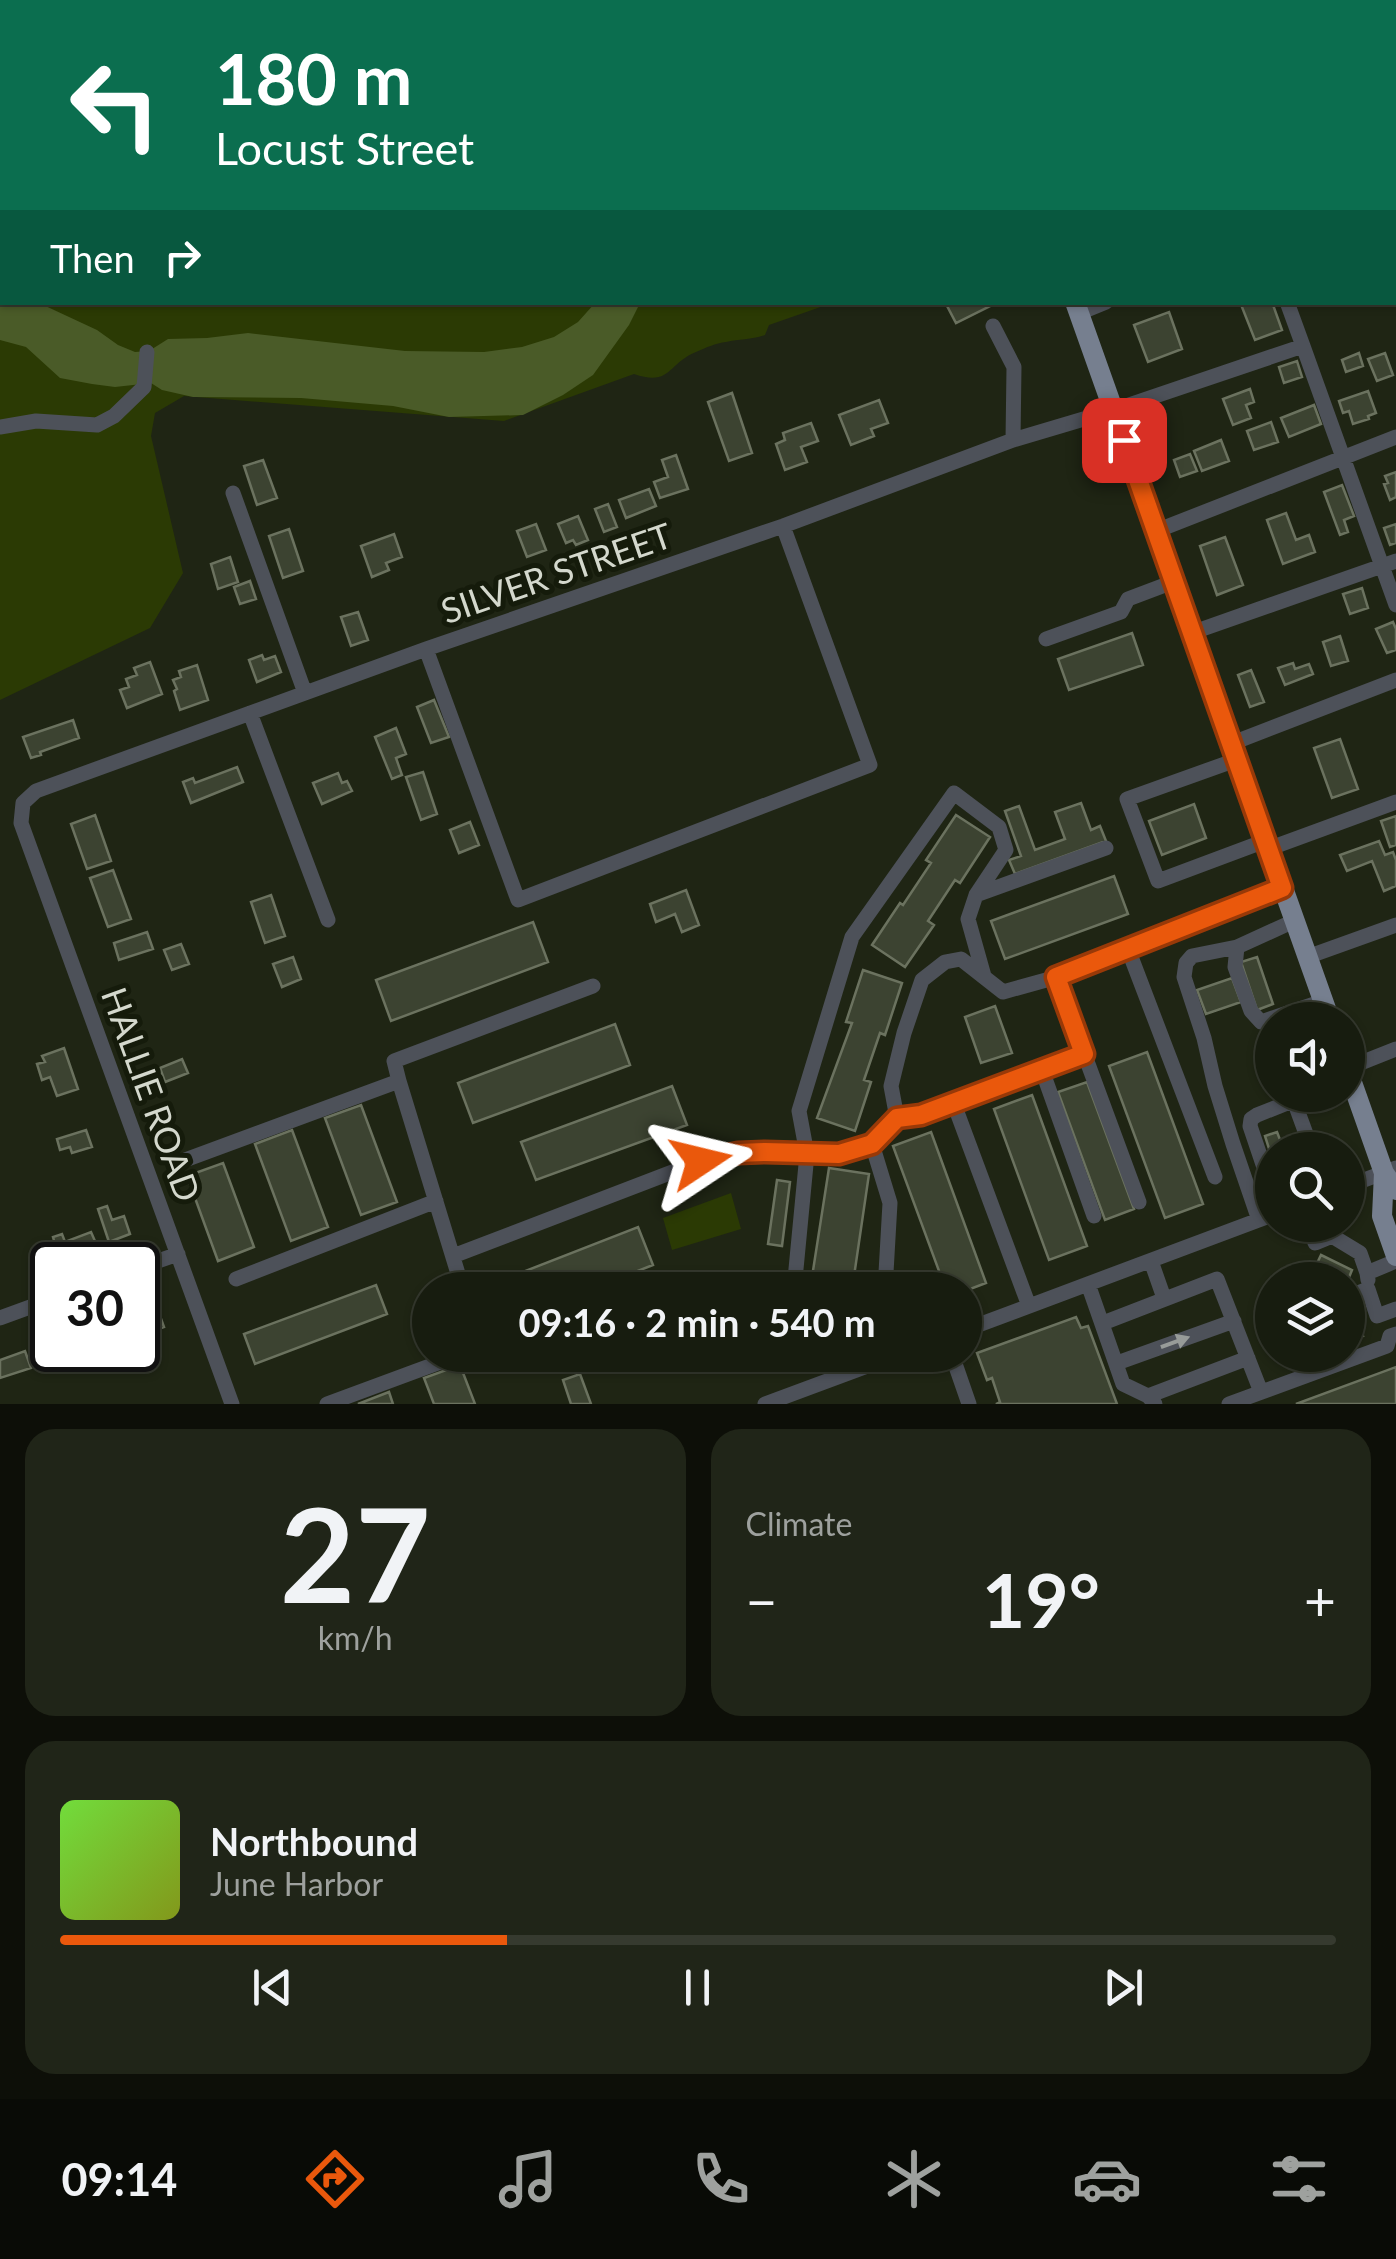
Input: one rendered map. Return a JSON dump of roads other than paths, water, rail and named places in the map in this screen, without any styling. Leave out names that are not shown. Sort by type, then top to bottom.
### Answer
[{"type":"main road","points":[[1077,308],[1323,1002]]},
{"type":"main road","points":[[1364,1112],[1392,1177],[1382,1216],[1396,1258]]},
{"type":"street","points":[[1288,305],[1343,456],[1389,563],[1396,605]]},
{"type":"street","points":[[993,326],[1014,367],[1013,440]]},
{"type":"street","name":"SILVER STREET","points":[[23,803],[36,791],[426,649],[783,526],[1013,440],[1303,346]]},
{"type":"street","points":[[1,426],[36,421],[97,424],[114,416],[144,387],[146,352]]},
{"type":"street","points":[[1156,530],[1396,436]]},
{"type":"street","points":[[234,493],[304,694]]},
{"type":"street","points":[[426,649],[518,900],[870,765],[783,526]]},
{"type":"street","points":[[1191,634],[1389,563]]},
{"type":"street","points":[[1046,640],[1120,612],[1128,599],[1174,582]]},
{"type":"street","points":[[1396,680],[1126,798],[1158,881],[1396,802]]},
{"type":"street","points":[[250,714],[328,920]]},
{"type":"street","points":[[796,1272],[807,1154],[799,1111],[852,937],[954,794],[999,827],[1006,850],[976,896],[968,919],[984,976]]},
{"type":"street","name":"HALLIE ROAD","points":[[23,803],[21,823],[232,1404]]},
{"type":"street","points":[[976,896],[1106,848]]},
{"type":"street","points":[[897,1118],[891,1086],[904,1032],[922,980],[945,962],[960,959],[1003,992],[1056,977],[1282,888]]},
{"type":"street","points":[[1255,1193],[1233,1144],[1184,977],[1186,963],[1192,956],[1237,947],[1294,921]]},
{"type":"street","points":[[1307,957],[1396,925]]},
{"type":"street","points":[[1237,947],[1235,967],[1255,1016]]},
{"type":"street","points":[[1128,948],[1216,1176]]},
{"type":"street","points":[[1056,977],[1139,1202]]},
{"type":"street","points":[[458,1272],[394,1061],[593,986]]},
{"type":"street","points":[[454,1256],[701,1161],[738,1153],[839,1154],[872,1144],[897,1118],[954,1104],[1084,1054]]},
{"type":"street","points":[[1365,1067],[1394,1056]]},
{"type":"street","points":[[1042,1070],[1094,1216]]},
{"type":"street","points":[[185,1160],[399,1081]]},
{"type":"street","points":[[954,1104],[1029,1306]]},
{"type":"street","points":[[1255,1138],[1252,1120],[1265,1112]]},
{"type":"street","points":[[872,1144],[890,1204],[886,1272]]},
{"type":"street","points":[[1365,1183],[1392,1177]]},
{"type":"street","points":[[236,1279],[436,1201]]},
{"type":"street","points":[[982,1324],[1255,1221]]},
{"type":"street","points":[[1342,1242],[1360,1253],[1377,1316],[1396,1309]]},
{"type":"street","points":[[160,1260],[178,1254]]},
{"type":"street","points":[[1365,1283],[1396,1258]]},
{"type":"street","points":[[1151,1262],[1164,1298]]},
{"type":"street","points":[[1103,1323],[1217,1279],[1262,1392]]},
{"type":"street","points":[[1088,1284],[1118,1363],[1128,1402]]},
{"type":"street","points":[[0,1318],[30,1307]]},
{"type":"street","points":[[1118,1363],[1234,1321]]},
{"type":"street","points":[[1229,1404],[1393,1344]]},
{"type":"street","points":[[1123,1384],[1151,1400],[1248,1358]]},
{"type":"street","points":[[326,1404],[413,1372]]},
{"type":"street","points":[[766,1404],[852,1372]]},
{"type":"street","points":[[958,1372],[969,1404]]}]
